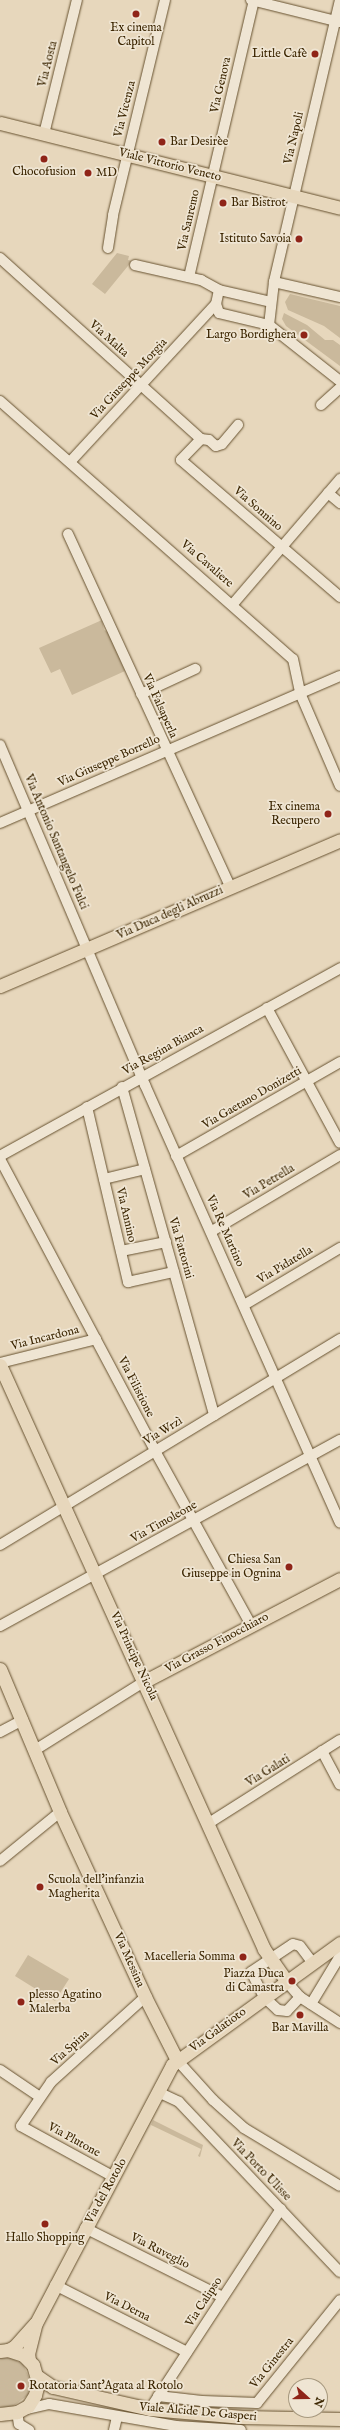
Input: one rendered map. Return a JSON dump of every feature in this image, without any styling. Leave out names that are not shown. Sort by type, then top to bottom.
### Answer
[{"type":"main road","name":"Viale Vittorio Veneto","points":[[0,122],[340,208]]},
{"type":"main road","name":"Via Duca degli Abruzzi","points":[[0,986],[88,950],[340,840]]},
{"type":"main road","name":"Via Principe Nicola","points":[[0,1364],[63,1506],[145,1681],[267,1954],[286,1981]]},
{"type":"main road","name":"Via Grasso Finocchiaro","points":[[145,1681],[340,1579]]},
{"type":"main road","name":"Via Messina","points":[[0,1669],[36,1750],[60,1812],[145,1998],[177,2060]]},
{"type":"main road","points":[[315,1961],[340,1943]]},
{"type":"main road","name":"Via Galatioto","points":[[177,2060],[315,1961]]},
{"type":"main road","name":"Via del Rotolo","points":[[36,2323],[85,2228],[114,2177],[158,2092],[177,2060]]},
{"type":"main road","points":[[4,2351],[14,2347],[36,2323]]},
{"type":"main road","points":[[9,2413],[35,2395],[37,2376],[29,2360],[28,2354],[36,2323]]},
{"type":"main road","points":[[4,2351],[23,2355],[29,2360]]},
{"type":"main road","name":"Viale Alcide De Gasperi","points":[[37,2376],[53,2387],[82,2396],[150,2409],[243,2417],[340,2419]]},
{"type":"street","name":"Via Aosta","points":[[44,134],[77,0]]},
{"type":"street","name":"Via Vicenza","points":[[108,248],[128,154],[165,0]]},
{"type":"street","points":[[253,0],[337,21]]},
{"type":"street","name":"Via Genova","points":[[212,176],[253,0]]},
{"type":"street","name":"Via Napoli","points":[[269,325],[274,282],[337,21],[340,0]]},
{"type":"street","name":"Via Sanremo","points":[[190,274],[212,176]]},
{"type":"street","name":"Via Malta","points":[[0,258],[201,439]]},
{"type":"street","points":[[135,266],[190,274],[219,290],[271,302]]},
{"type":"street","points":[[274,282],[340,297]]},
{"type":"street","points":[[219,290],[216,304],[219,313],[269,325],[340,381]]},
{"type":"street","name":"Via Giuseppe Morgia","points":[[70,462],[216,304]]},
{"type":"street","points":[[321,405],[340,388]]},
{"type":"street","name":"Via Cavaliere","points":[[0,401],[233,604],[293,660],[300,693],[340,786]]},
{"type":"street","points":[[201,439],[209,440],[216,446],[222,444],[238,425]]},
{"type":"street","name":"Via Sonnino","points":[[201,439],[181,460],[340,597]]},
{"type":"street","points":[[233,604],[340,479]]},
{"type":"street","points":[[328,493],[340,503]]},
{"type":"street","name":"Via Falsaperla","points":[[68,534],[230,887]]},
{"type":"street","points":[[141,694],[195,669]]},
{"type":"street","name":"Via Giuseppe Borrello","points":[[0,824],[166,750],[340,676]]},
{"type":"street","name":"Via Antonio Santangelo Fulci","points":[[0,745],[88,950]]},
{"type":"street","name":"Via Re Martino","points":[[88,950],[141,1077],[176,1156],[212,1231],[340,1522]]},
{"type":"street","name":"Via Regina Bianca","points":[[0,1156],[122,1087],[340,968]]},
{"type":"street","points":[[267,1008],[340,1143]]},
{"type":"street","name":"Via Gaetano Donizetti","points":[[176,1156],[340,1062]]},
{"type":"street","name":"Via Fattorini","points":[[122,1087],[214,1415]]},
{"type":"street","name":"Via Annino","points":[[87,1107],[128,1282],[174,1272]]},
{"type":"street","name":"Via Petrella","points":[[212,1231],[340,1155]]},
{"type":"street","name":"Via Filistione","points":[[0,1159],[155,1451],[251,1625]]},
{"type":"street","points":[[104,1179],[145,1169]]},
{"type":"street","points":[[121,1252],[166,1242]]},
{"type":"street","name":"Via Pidatella","points":[[244,1304],[340,1248]]},
{"type":"street","name":"Via Incardona","points":[[0,1364],[96,1339]]},
{"type":"street","name":"Via Wrzì","points":[[0,1545],[340,1339]]},
{"type":"street","name":"Via Timoleone","points":[[0,1626],[96,1575],[340,1440]]},
{"type":"street","name":"Via Grasso Finocchiaro","points":[[36,1750],[145,1681]]},
{"type":"street","points":[[0,1732],[23,1720]]},
{"type":"street","name":"Via Galati","points":[[209,1823],[340,1740]]},
{"type":"street","points":[[322,1751],[340,1785]]},
{"type":"street","points":[[0,1861],[60,1812]]},
{"type":"street","points":[[315,1961],[300,1946],[293,1944],[267,1954],[251,1972],[261,1999],[273,2007],[287,2011],[305,2000],[340,1956]]},
{"type":"street","points":[[286,1981],[305,2000],[340,2023]]},
{"type":"street","name":"Via Spina","points":[[21,2126],[51,2082],[145,1998]]},
{"type":"street","name":"Via Messina","points":[[177,2060],[213,2100],[244,2128],[340,2186]]},
{"type":"street","points":[[0,2070],[40,2097]]},
{"type":"street","name":"Via Porto Ulisse","points":[[158,2092],[179,2102],[340,2272]]},
{"type":"street","name":"Via Plutone","points":[[21,2126],[114,2177]]},
{"type":"street","name":"Via Calipso","points":[[150,2409],[281,2209]]},
{"type":"street","name":"Via Ruveglio","points":[[85,2228],[223,2297]]},
{"type":"street","name":"Via Derna","points":[[55,2285],[187,2352]]},
{"type":"street","name":"Via Ginestra","points":[[158,2396],[228,2403],[257,2403],[340,2300]]},
{"type":"street","points":[[228,2403],[243,2417]]},
{"type":"street","name":"Viale Alcide De Gasperi","points":[[9,2413],[49,2404],[116,2417],[176,2426],[241,2430]]},
{"type":"street","points":[[9,2413],[19,2424],[29,2430]]},
{"type":"street","points":[[114,2430],[116,2417]]},
{"type":"shaded area","points":[[117,253],[129,256],[128,260],[132,261],[105,294],[92,284]]},
{"type":"shaded area","points":[[290,294],[340,306],[340,338],[324,326],[288,310],[285,302]]},
{"type":"shaded area","points":[[284,313],[307,325],[325,340],[333,340],[340,345],[340,366],[286,326],[282,319]]},
{"type":"shaded area","points":[[102,620],[104,630],[108,632],[125,671],[72,695],[60,669],[51,673],[39,648]]},
{"type":"shaded area","points":[[28,1955],[69,1979],[55,2001],[15,1976]]},
{"type":"shaded area","points":[[153,2120],[203,2145],[200,2157],[198,2156],[201,2149],[151,2125]]},
{"type":"shaded area","points":[[0,2358],[11,2358],[23,2364],[31,2382],[28,2395],[12,2407],[0,2407]]},
{"type":"place","name":"Ex cinema Capitol","points":[[136,14]]},
{"type":"place","name":"Little Cafè","points":[[315,54]]},
{"type":"place","name":"Bar Desirèe","points":[[162,142]]},
{"type":"place","name":"Chocofusion","points":[[44,159]]},
{"type":"place","name":"MD","points":[[88,173]]},
{"type":"place","name":"Bar Bistrot","points":[[223,203]]},
{"type":"place","name":"Istituto Savoia","points":[[299,239]]},
{"type":"place","name":"Largo Bordighera","points":[[304,335]]},
{"type":"place","name":"Ex cinema Recupero","points":[[328,814]]},
{"type":"place","name":"Chiesa San Giuseppe in Ognina","points":[[289,1567]]},
{"type":"place","name":"Scuola dell'infanzia Magherita","points":[[40,1887]]},
{"type":"place","name":"Macelleria Somma","points":[[243,1957]]},
{"type":"place","name":"Piazza Duca di Camastra","points":[[292,1981]]},
{"type":"place","name":"plesso Agatino Malerba","points":[[21,2002]]},
{"type":"place","name":"Bar Mavilla","points":[[300,2015]]},
{"type":"place","name":"Hallo Shopping","points":[[45,2224]]},
{"type":"place","name":"Rotatoria Sant'Agata al Rotolo","points":[[21,2386]]}]
